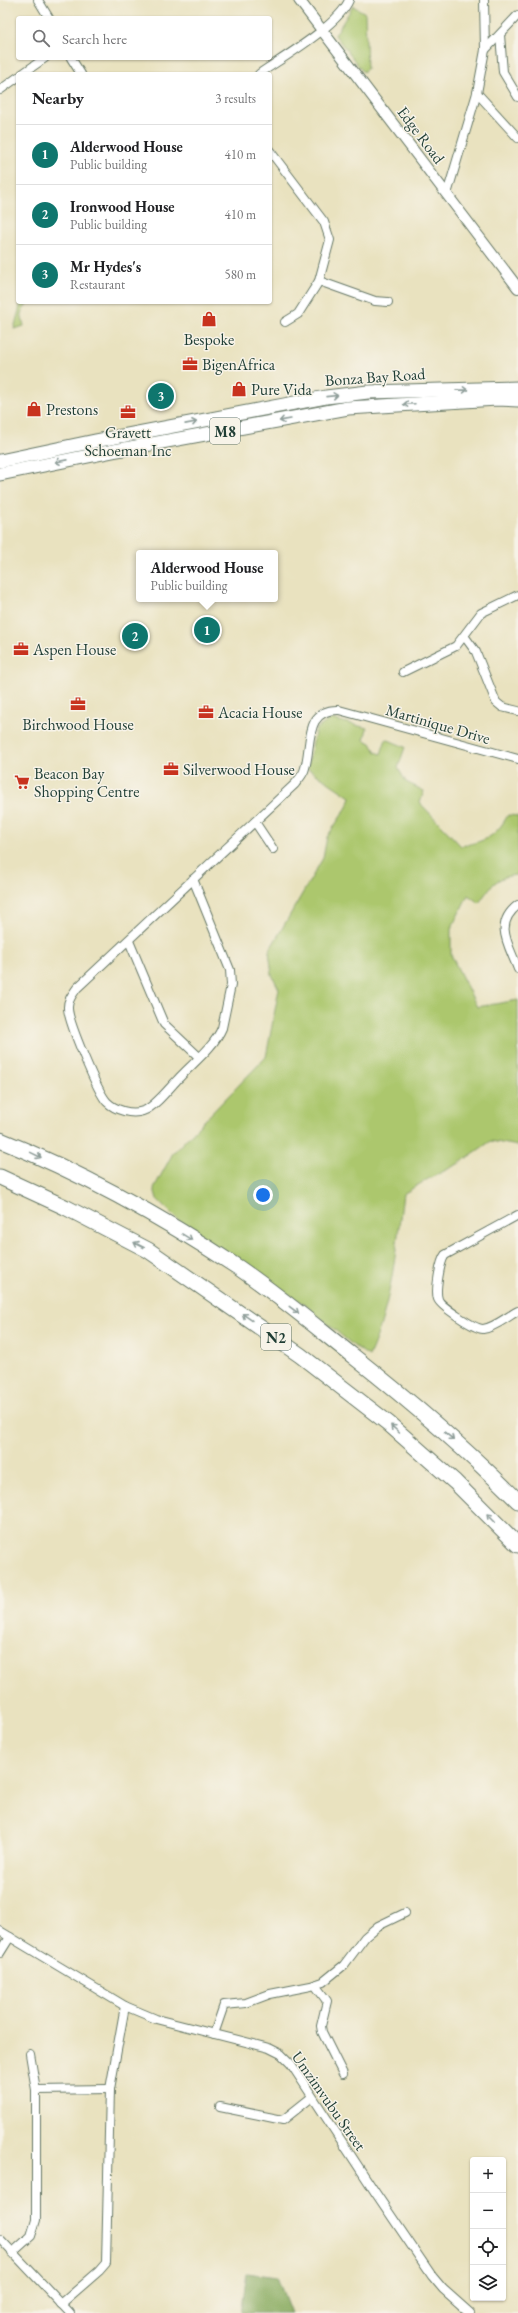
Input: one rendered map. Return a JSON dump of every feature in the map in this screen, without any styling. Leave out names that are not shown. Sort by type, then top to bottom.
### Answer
[{"type":"highway","name":"N2","points":[[0,1140],[28,1151],[100,1188],[167,1224],[239,1268],[383,1379],[455,1441],[518,1501]]},
{"type":"highway","name":"N2","points":[[0,1177],[67,1208],[148,1250],[300,1355],[388,1422],[455,1482],[518,1545]]},
{"type":"main road","name":"Bonza Bay Road","points":[[0,462],[100,440],[326,397],[368,392],[518,388]]},
{"type":"main road","name":"Bonza Bay Road","points":[[0,474],[113,451],[348,408],[497,399],[518,400]]},
{"type":"street","points":[[38,0],[48,16]]},
{"type":"street","name":"Edge Road","points":[[299,0],[518,288]]},
{"type":"street","points":[[262,72],[321,30],[342,12],[349,0]]},
{"type":"street","points":[[448,194],[477,92],[486,50],[484,0]]},
{"type":"street","points":[[486,50],[518,15]]},
{"type":"street","points":[[500,35],[503,72],[518,97]]},
{"type":"street","points":[[25,72],[42,60]]},
{"type":"street","points":[[72,60],[79,72]]},
{"type":"street","points":[[0,90],[16,78]]},
{"type":"street","points":[[477,92],[518,138]]},
{"type":"street","points":[[272,154],[328,230],[330,248],[319,281],[298,314],[285,322]]},
{"type":"street","points":[[319,281],[375,301],[388,302]]},
{"type":"street","points":[[402,672],[450,650],[461,642],[480,613],[518,595]]},
{"type":"street","points":[[465,637],[476,652],[496,702],[502,707],[518,711]]},
{"type":"street","name":"Martinique Drive","points":[[193,879],[228,963],[232,978],[222,1028],[219,1034],[199,1057],[144,1111],[133,1113],[120,1110],[102,1096],[71,1023],[68,1006],[70,997],[77,988],[129,941],[193,879],[255,822],[302,776],[311,728],[319,716],[326,711],[339,710],[518,759]]},
{"type":"street","points":[[255,822],[273,849]]},
{"type":"street","points":[[518,905],[506,918],[504,928],[518,969]]},
{"type":"street","points":[[129,941],[164,1024],[199,1057]]},
{"type":"street","points":[[518,1214],[445,1255],[442,1260],[437,1293],[440,1303],[478,1328],[487,1328],[518,1311]]},
{"type":"street","points":[[214,2034],[224,2005],[246,2003],[270,1994],[315,1985],[344,1965],[365,1937],[378,1926],[404,1913]]},
{"type":"street","name":"Umzimvubu Street","points":[[0,1931],[125,2006],[156,2019],[269,2048],[281,2054],[292,2064],[312,2097],[432,2276],[470,2313]]},
{"type":"street","points":[[0,1953],[10,1937]]},
{"type":"street","points":[[315,1985],[328,2001],[321,2026],[323,2036],[343,2074]]},
{"type":"street","points":[[61,2304],[99,2271],[106,2262],[110,2089],[125,2006]]},
{"type":"street","points":[[12,2253],[31,2236],[36,2220],[36,2090],[30,2054]]},
{"type":"street","points":[[36,2090],[110,2089]]},
{"type":"street","points":[[220,2107],[283,2120],[312,2097]]},
{"type":"street","points":[[0,2239],[70,2313]]},
{"type":"green space","points":[[353,6],[365,13],[367,69],[363,72],[335,35]]},
{"type":"green space","points":[[20,304],[28,304],[21,313],[24,326],[14,329]]},
{"type":"green space","points":[[331,719],[367,728],[364,740],[371,743],[376,752],[381,754],[386,739],[405,747],[398,768],[406,782],[424,791],[420,803],[461,846],[483,840],[494,834],[508,815],[518,816],[518,875],[504,877],[499,880],[491,887],[479,903],[468,895],[451,929],[451,955],[477,1007],[518,1000],[518,1146],[491,1141],[458,1164],[403,1194],[388,1297],[377,1337],[369,1356],[354,1346],[304,1304],[186,1228],[157,1199],[154,1188],[173,1153],[266,1057],[279,989],[272,975],[269,951],[323,858],[327,837],[347,807],[350,797],[307,768],[316,729]]},
{"type":"green space","points":[[247,2273],[277,2277],[291,2313],[241,2313]]},
{"type":"place","name":"Bespoke","points":[[209,319]]},
{"type":"place","name":"BigenAfrica","points":[[190,364]]},
{"type":"place","name":"Pure Vida","points":[[239,389]]},
{"type":"place","name":"Mr Hydes's","points":[[161,396]]},
{"type":"place","name":"Prestons","points":[[34,409]]},
{"type":"place","name":"Gravett Schoeman Inc","points":[[128,412]]},
{"type":"place","name":"Alderwood House","points":[[207,630]]},
{"type":"place","name":"Ironwood House","points":[[135,636]]},
{"type":"place","name":"Aspen House","points":[[21,649]]},
{"type":"place","name":"Birchwood House","points":[[78,704]]},
{"type":"place","name":"Acacia House","points":[[206,712]]},
{"type":"place","name":"Silverwood House","points":[[171,769]]},
{"type":"place","name":"Beacon Bay Shopping Centre","points":[[22,782]]}]
